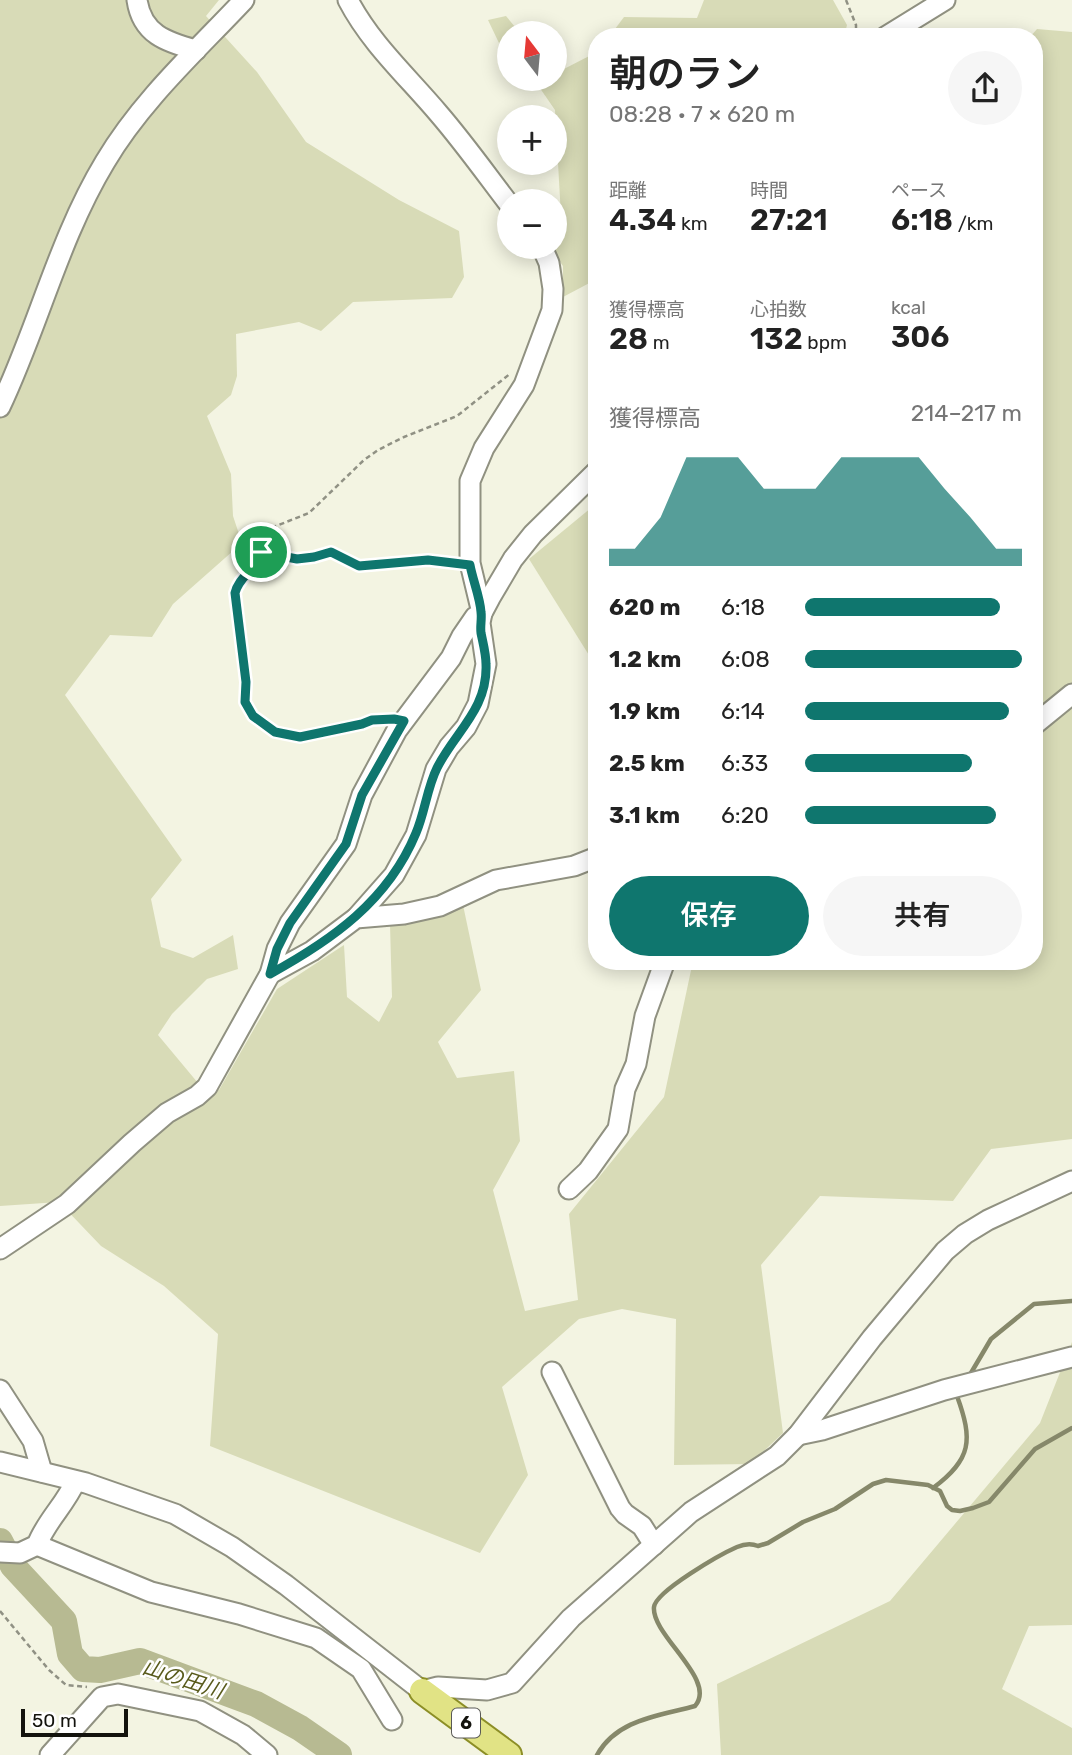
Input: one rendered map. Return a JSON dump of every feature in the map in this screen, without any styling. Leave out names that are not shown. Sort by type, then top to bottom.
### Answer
[{"type":"main road","name":"6","points":[[422,1691],[497,1751]]},
{"type":"street","points":[[137,0],[142,21],[157,36],[196,50]]},
{"type":"street","points":[[0,407],[75,219],[105,161],[142,110],[244,0]]},
{"type":"street","points":[[348,0],[360,23],[386,56],[439,113],[497,189]]},
{"type":"street","points":[[900,28],[945,0]]},
{"type":"street","points":[[482,613],[470,565],[470,481],[484,448],[524,385],[552,310],[554,289],[548,259]]},
{"type":"street","points":[[270,974],[312,951],[356,918],[394,875],[416,835],[436,769],[449,747],[466,727],[478,704],[486,664],[480,623],[482,613],[513,559],[533,534],[588,480]]},
{"type":"street","points":[[0,1249],[68,1204],[131,1143],[167,1113],[207,1087],[270,974],[277,949],[290,923],[346,844],[362,795],[404,721],[451,658],[475,617],[482,613]]},
{"type":"street","points":[[1043,718],[1072,694]]},
{"type":"street","points":[[356,918],[404,914],[440,906],[496,880],[574,866],[588,861]]},
{"type":"street","points":[[569,1189],[588,1171],[618,1129],[625,1089],[636,1064],[645,1016],[662,970]]},
{"type":"street","points":[[0,1462],[86,1483],[174,1514],[232,1547],[422,1691],[438,1687],[487,1690],[512,1683],[571,1618],[691,1512],[777,1456],[798,1435],[872,1338],[945,1251],[988,1220],[1072,1181]]},
{"type":"street","points":[[798,1435],[822,1430],[944,1390],[1072,1357]]},
{"type":"street","points":[[552,1372],[620,1508],[642,1526],[654,1545]]},
{"type":"street","points":[[0,1390],[33,1441],[42,1472]]},
{"type":"street","points":[[0,1552],[20,1553],[37,1545],[43,1530],[68,1497],[75,1482]]},
{"type":"street","points":[[37,1545],[151,1592],[239,1614],[316,1638],[360,1669],[392,1720]]},
{"type":"street","points":[[50,1755],[102,1697],[118,1693],[200,1711],[243,1735],[262,1754]]},
{"type":"path","points":[[846,0],[856,28]]},
{"type":"path","points":[[404,721],[372,720],[300,737],[275,732],[253,716],[245,702],[246,682],[235,593],[237,585],[255,565],[266,533],[271,528],[309,513],[364,460],[404,437],[457,416],[500,380],[532,362]]},
{"type":"path","points":[[261,552],[297,559],[331,552],[359,566],[428,560],[470,565]]},
{"type":"path","points":[[0,1611],[66,1685],[93,1689],[102,1697]]},
{"type":"green space","points":[[0,0],[219,0],[206,16],[257,72],[306,142],[399,200],[459,231],[464,277],[452,298],[353,302],[321,331],[299,322],[236,334],[237,376],[231,395],[207,416],[231,474],[233,516],[242,543],[173,604],[152,637],[110,635],[65,695],[182,860],[151,899],[161,947],[193,958],[233,935],[238,969],[207,979],[172,1014],[158,1035],[198,1083],[219,1090],[277,989],[344,945],[347,997],[379,1022],[392,997],[390,924],[463,905],[481,990],[438,1042],[457,1078],[514,1071],[520,1141],[493,1190],[525,1311],[578,1300],[569,1214],[664,1097],[691,970],[1043,970],[1043,30],[1072,32],[1072,1139],[991,1149],[953,1201],[820,1196],[761,1265],[783,1433],[750,1464],[674,1465],[676,1319],[622,1309],[579,1319],[502,1387],[528,1475],[480,1553],[210,1446],[218,1334],[164,1286],[101,1246],[59,1202],[0,1206]]},
{"type":"green space","points":[[704,0],[833,0],[847,25],[846,28],[616,28],[624,17],[697,18]]},
{"type":"green space","points":[[506,16],[510,21],[497,21],[497,39],[488,20]]},
{"type":"green space","points":[[588,57],[588,284],[563,297],[563,266],[558,259],[567,259],[567,189],[559,189],[559,175],[567,175],[567,105],[552,105],[542,91],[567,91],[567,67]]},
{"type":"green space","points":[[588,510],[588,654],[529,559]]},
{"type":"green space","points":[[1072,1342],[1072,1625],[1029,1626],[1002,1689],[1072,1728],[1072,1755],[721,1755],[717,1684],[890,1601],[1040,1423]]},
{"type":"waterway","points":[[968,1378],[991,1339],[1034,1304],[1072,1301]]},
{"type":"waterway","points":[[933,1488],[955,1468],[966,1448],[965,1425],[957,1396],[960,1392]]},
{"type":"waterway","points":[[597,1755],[605,1743],[627,1726],[653,1716],[695,1706],[700,1695],[698,1684],[662,1631],[654,1607],[657,1600],[690,1574],[737,1547],[768,1543],[803,1522],[835,1509],[873,1484],[886,1480],[928,1485],[940,1491],[952,1510],[960,1511],[989,1502],[1035,1449],[1072,1428]]},
{"type":"waterway","name":"山の田川","points":[[0,1541],[13,1566],[64,1621],[70,1654],[83,1669],[100,1670],[140,1661],[256,1704],[300,1728],[339,1755]]},
{"type":"route","points":[[261,552],[297,559],[331,552],[359,566],[428,560],[470,565],[482,613],[480,623],[486,664],[485,681],[478,704],[466,727],[449,747],[436,769],[416,835],[394,875],[356,918],[312,951],[270,974],[277,949],[290,923],[303,902],[340,856],[353,827],[362,795],[404,721],[372,720],[300,737],[275,732],[253,716],[245,702],[246,682],[235,593],[237,585],[255,565],[261,552]]}]
